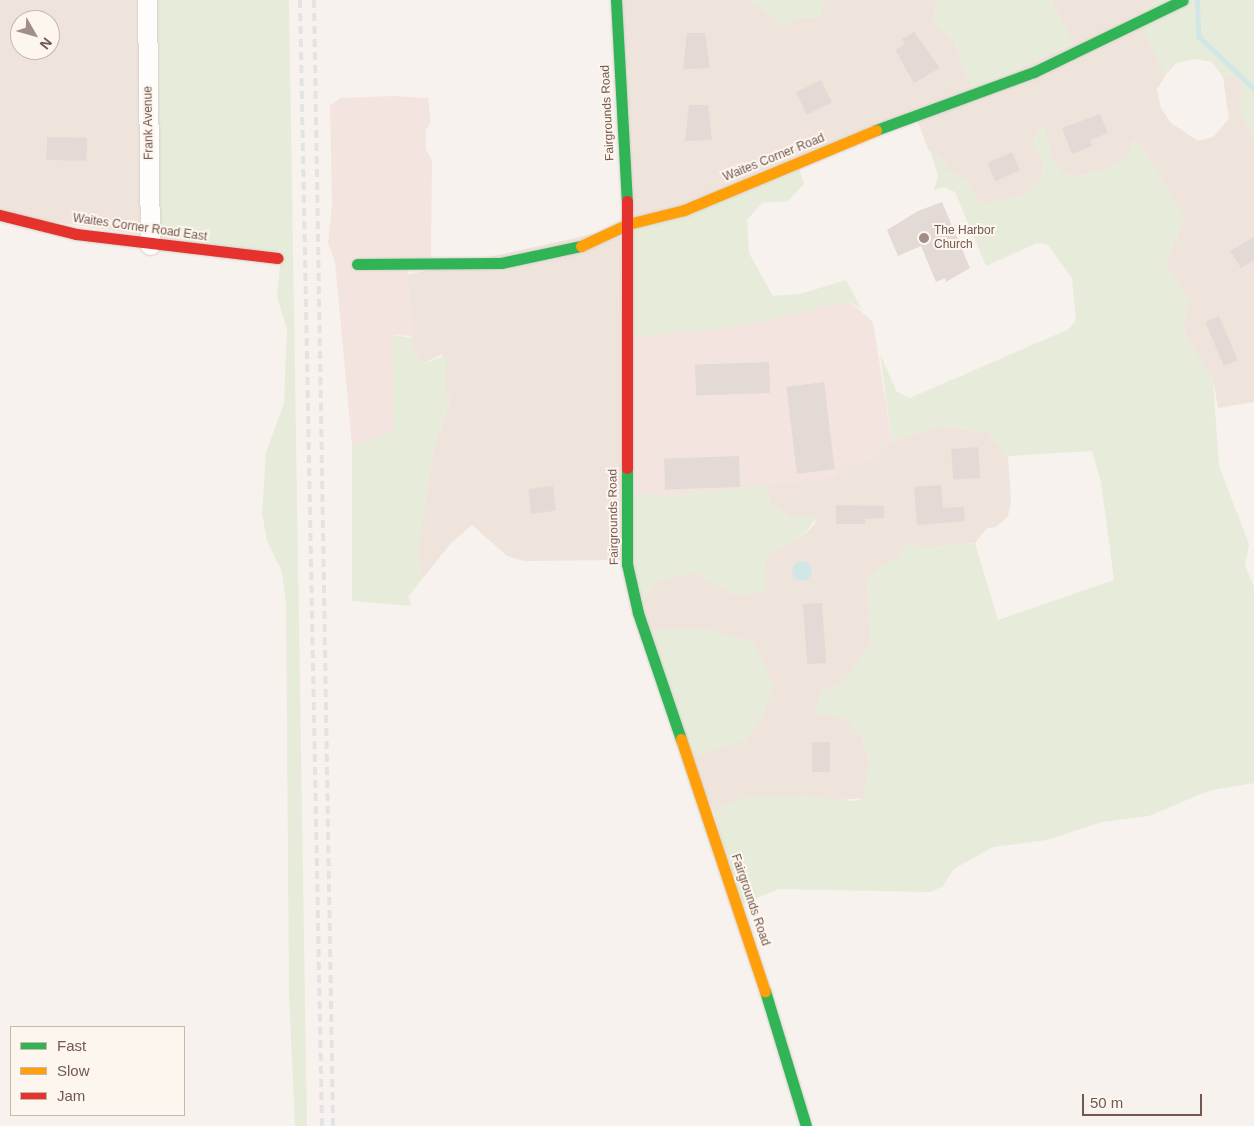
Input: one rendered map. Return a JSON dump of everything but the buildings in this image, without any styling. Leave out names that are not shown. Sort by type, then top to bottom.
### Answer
[{"type":"street","name":"Frank Avenue","points":[[147,0],[150,246]]},
{"type":"street","name":"Fairgrounds Road","points":[[616,0],[628,224],[627,564],[638,613],[761,976],[806,1126]]},
{"type":"street","name":"Waites Corner Road","points":[[357,264],[536,259],[570,251],[628,224],[684,210],[938,105],[1034,72],[1183,0]]},
{"type":"street","name":"Waites Corner Road East","points":[[0,215],[76,234],[150,246],[278,258]]},
{"type":"shaded area","points":[[0,0],[148,0],[151,236],[0,214]]},
{"type":"shaded area","points":[[618,0],[752,0],[783,25],[797,18],[820,17],[823,0],[938,0],[933,15],[937,25],[953,40],[973,90],[1073,43],[1051,0],[1154,0],[1165,76],[1157,89],[1161,108],[1171,123],[1198,141],[1213,137],[1229,119],[1223,77],[1242,76],[1241,111],[1254,138],[1254,402],[1218,408],[1213,380],[1185,337],[1183,321],[1189,302],[1165,266],[1184,218],[1142,147],[1134,140],[1128,157],[1113,167],[1076,177],[1062,173],[1052,162],[1045,129],[1033,140],[1043,164],[1041,182],[1022,196],[989,204],[978,201],[966,180],[946,170],[946,165],[928,149],[916,117],[630,224]]},
{"type":"shaded area","points":[[395,96],[428,98],[431,123],[426,130],[426,149],[432,160],[431,258],[407,264],[414,336],[394,335],[394,432],[352,445],[335,262],[328,243],[332,205],[330,106],[340,98]]},
{"type":"shaded area","points":[[620,228],[628,560],[524,561],[507,556],[472,525],[452,542],[422,579],[418,553],[422,516],[433,450],[451,397],[445,390],[442,354],[423,364],[412,351],[407,275]]},
{"type":"shaded area","points":[[849,301],[873,322],[892,441],[866,463],[842,463],[837,477],[668,496],[630,493],[630,338],[743,326]]},
{"type":"shaded area","points":[[942,426],[988,432],[1008,456],[1011,500],[1008,516],[996,527],[987,528],[975,543],[922,548],[882,567],[867,581],[871,644],[843,684],[822,690],[815,712],[844,717],[861,735],[870,764],[864,798],[831,801],[803,796],[713,810],[689,759],[763,715],[773,685],[646,631],[638,606],[658,580],[694,572],[736,595],[766,555],[804,535],[815,524],[816,517],[790,517],[770,503],[766,485],[801,480],[842,463],[866,463],[892,441]]},
{"type":"green space","points":[[148,0],[289,0],[307,1126],[295,1126],[289,994],[286,603],[282,572],[267,541],[262,513],[266,452],[284,404],[287,329],[277,297],[281,256],[158,247]]},
{"type":"green space","points":[[752,0],[823,0],[821,17],[797,18],[783,26]]},
{"type":"green space","points":[[938,0],[1051,0],[1073,43],[973,90],[953,40],[937,26],[933,16]]},
{"type":"green space","points":[[1154,0],[1254,0],[1254,138],[1241,111],[1242,77],[1223,77],[1212,62],[1194,59],[1176,63],[1165,76],[1138,16]]},
{"type":"green space","points":[[1040,128],[1045,129],[1052,162],[1062,173],[1076,177],[1113,167],[1128,157],[1134,140],[1142,147],[1184,218],[1165,266],[1189,302],[1183,321],[1185,337],[1213,380],[1219,466],[1249,544],[1245,566],[1254,586],[1254,783],[1208,791],[1149,816],[1102,822],[1047,840],[993,847],[954,869],[943,886],[931,892],[779,889],[740,905],[713,810],[746,797],[803,796],[853,801],[864,798],[870,764],[861,735],[844,717],[815,713],[822,690],[843,684],[871,644],[867,581],[880,567],[900,557],[905,541],[922,548],[975,543],[998,620],[1114,580],[1101,482],[1092,451],[1008,456],[988,432],[943,426],[892,441],[880,354],[897,392],[910,398],[1069,329],[1076,320],[1072,278],[1047,244],[1037,243],[986,266],[955,192],[944,187],[934,190],[938,175],[930,151],[946,165],[947,170],[966,180],[978,201],[989,204],[1022,196],[1041,182],[1043,164],[1033,140]]},
{"type":"green space","points":[[798,165],[804,184],[788,201],[762,203],[747,220],[749,253],[773,296],[800,294],[846,280],[862,310],[849,301],[743,326],[630,338],[630,224]]},
{"type":"green space","points":[[393,335],[413,338],[412,351],[423,364],[447,355],[445,390],[451,397],[433,450],[418,553],[422,579],[408,597],[412,606],[352,601],[352,445],[394,432]]},
{"type":"green space","points":[[766,485],[770,503],[790,517],[817,517],[804,535],[766,555],[764,593],[736,595],[694,572],[658,580],[638,606],[646,631],[702,628],[754,642],[773,685],[763,715],[746,740],[690,757],[635,600],[628,560],[629,496],[630,493],[668,496]]},
{"type":"water","points":[[802,561],[809,564],[812,571],[809,578],[802,581],[795,578],[792,571],[795,564]]},
{"type":"waterway","points":[[1197,0],[1198,36],[1254,89]]},
{"type":"railway","points":[[300,0],[322,1126]]},
{"type":"railway","points":[[314,0],[333,1126]]},
{"type":"traffic: fast","points":[[616,0],[627,201]]},
{"type":"traffic: fast","points":[[876,130],[1034,72],[1183,0]]},
{"type":"traffic: fast","points":[[357,264],[501,263],[581,246]]},
{"type":"traffic: fast","points":[[627,468],[627,564],[638,613],[681,739]]},
{"type":"traffic: fast","points":[[765,991],[806,1126]]},
{"type":"traffic: slow","points":[[581,246],[628,224],[684,210],[876,130]]},
{"type":"traffic: slow","points":[[681,739],[765,991]]},
{"type":"traffic: jam","points":[[627,201],[627,468]]},
{"type":"traffic: jam","points":[[0,215],[76,234],[278,258]]},
{"type":"place","name":"The Harbor Church","points":[[924,238]]}]
